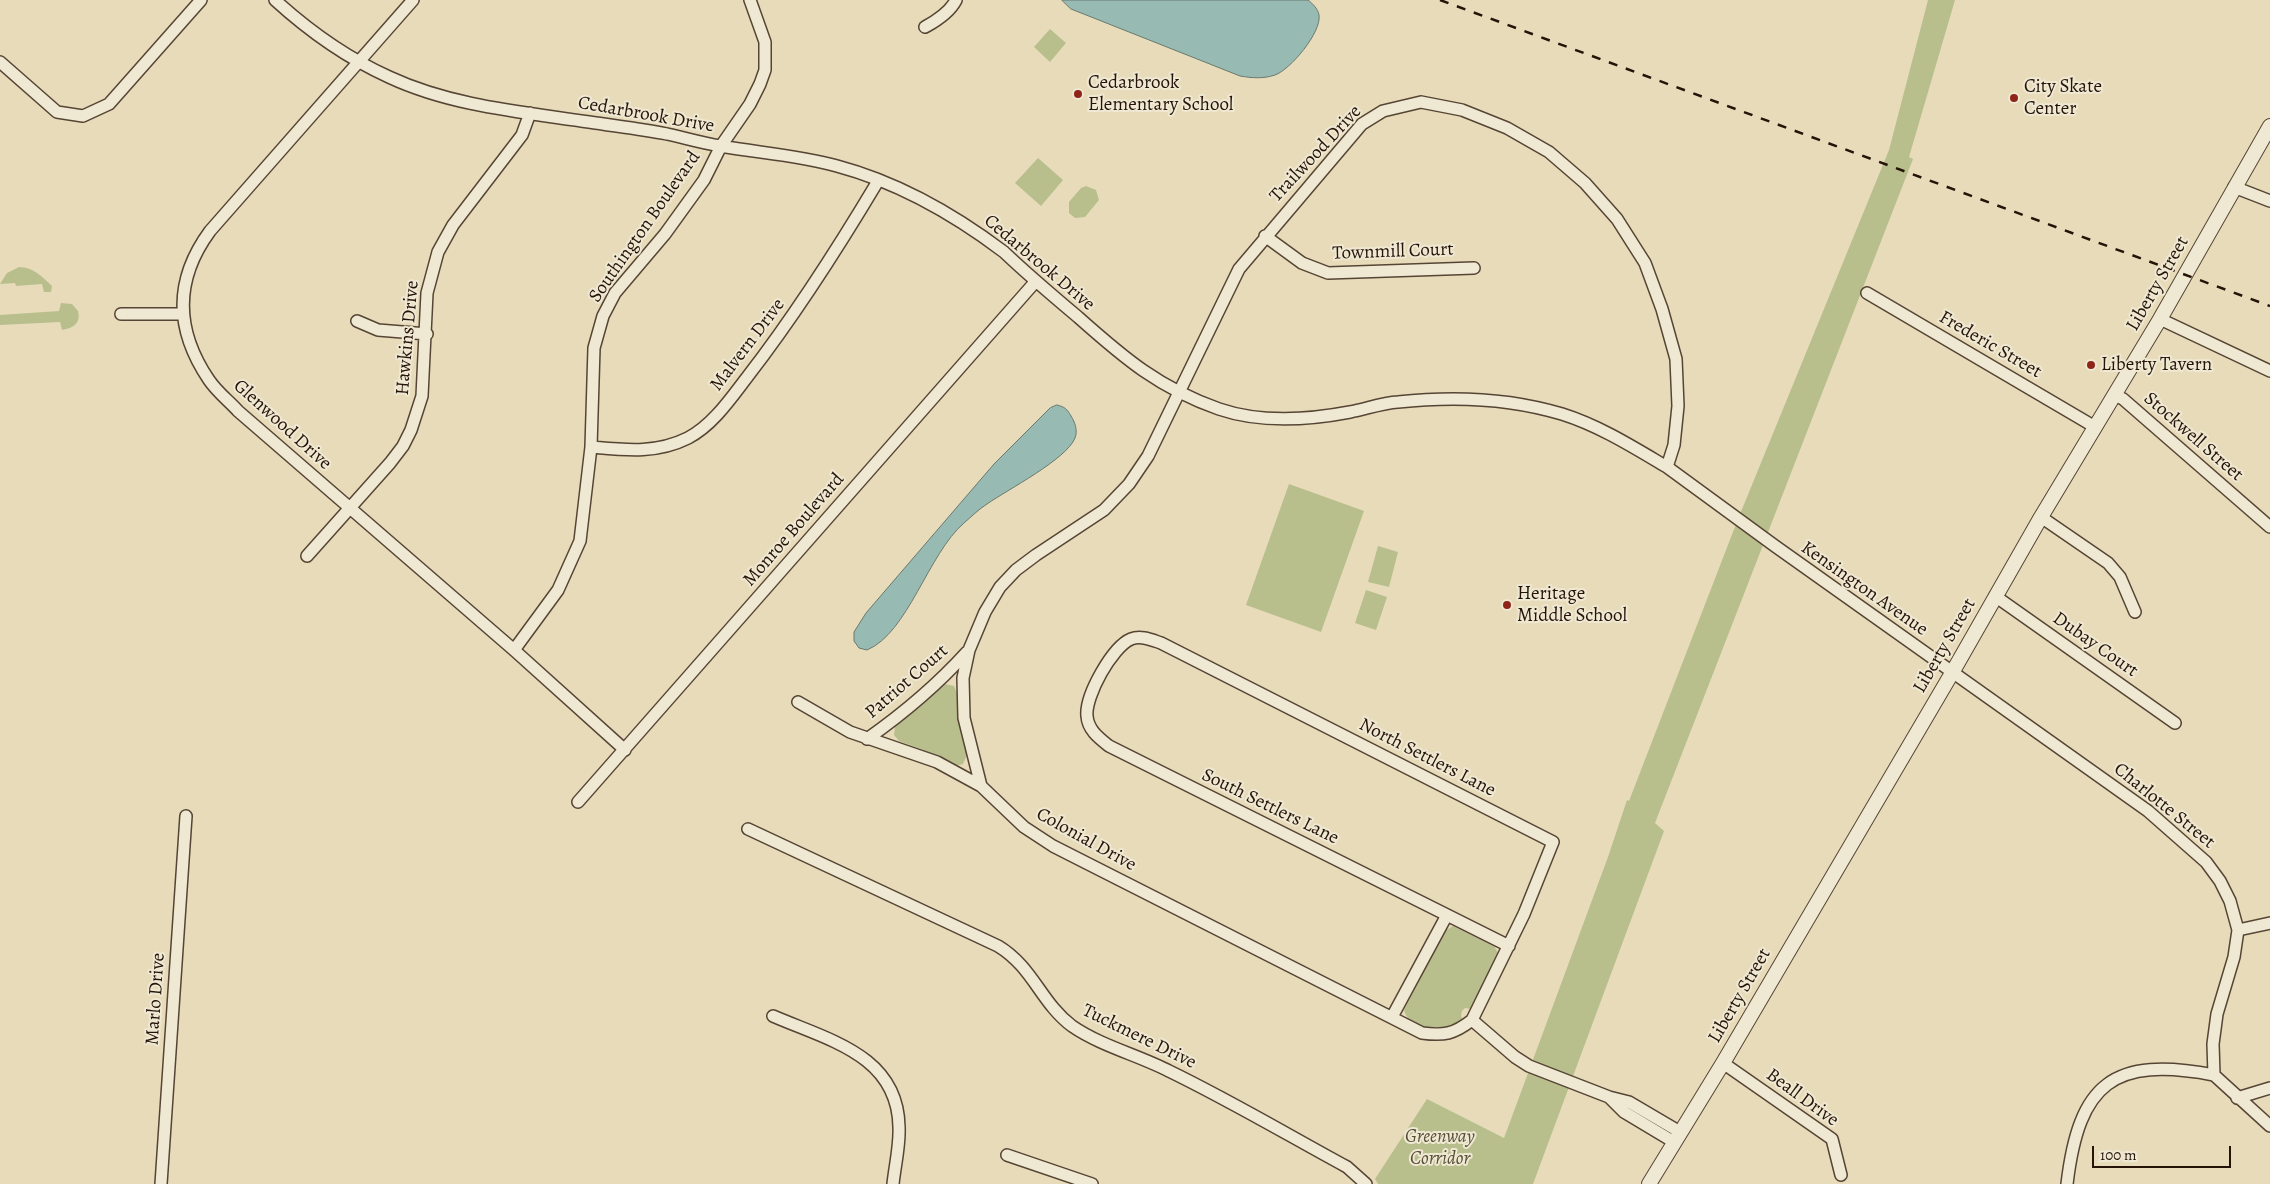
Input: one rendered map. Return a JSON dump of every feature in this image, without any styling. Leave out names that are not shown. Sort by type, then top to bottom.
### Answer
[{"type":"street","points":[[0,62],[57,112],[83,116],[109,104],[201,0]]},
{"type":"street","name":"Cedarbrook Drive","points":[[275,0],[299,22],[360,61],[389,77],[424,91],[453,99],[530,113],[668,134],[721,146],[794,155],[839,166],[878,180],[917,197],[981,235],[1130,362],[1180,393],[1220,409],[1273,418],[1304,418],[1397,402],[1467,398],[1498,401],[1562,414],[1603,431],[1667,467]]},
{"type":"street","name":"Glenwood Drive","points":[[413,0],[200,245],[190,265],[184,289],[182,314],[192,350],[210,382],[238,411],[514,650],[625,750]]},
{"type":"street","name":"Southington Boulevard","points":[[514,650],[558,590],[580,541],[591,447],[592,365],[594,348],[603,316],[614,293],[665,234],[704,180],[721,146],[750,104],[765,70],[765,42],[750,0]]},
{"type":"street","points":[[925,27],[937,20],[956,0]]},
{"type":"street","name":"Trailwood Drive","points":[[1180,393],[1238,268],[1264,236],[1362,124],[1382,111],[1421,102],[1462,110],[1507,128],[1549,152],[1584,183],[1617,219],[1645,264],[1662,309],[1676,359],[1678,406],[1674,445],[1667,467]]},
{"type":"street","name":"Hawkins Drive","points":[[307,556],[394,457],[412,430],[422,396],[427,334],[427,293],[432,271],[444,239],[522,135],[530,113]]},
{"type":"street","name":"Liberty Street","points":[[1649,1184],[1723,1063],[1952,673],[2041,517],[2160,319],[2270,126]]},
{"type":"street","name":"Malvern Drive","points":[[591,447],[633,451],[653,450],[689,438],[705,426],[722,409],[802,302],[837,249],[878,180]]},
{"type":"street","points":[[2234,187],[2270,201]]},
{"type":"street","name":"Townmill Court","points":[[1264,236],[1302,263],[1328,273],[1474,268]]},
{"type":"street","name":"Monroe Boulevard","points":[[578,802],[1036,281]]},
{"type":"street","name":"Frederic Street","points":[[1866,293],[2095,427]]},
{"type":"street","points":[[121,314],[182,314]]},
{"type":"street","points":[[2160,319],[2270,371]]},
{"type":"street","points":[[357,321],[378,330],[427,334]]},
{"type":"street","points":[[981,786],[964,718],[963,678],[969,650],[985,612],[1000,587],[1016,570],[1104,510],[1126,488],[1148,456],[1180,393]]},
{"type":"street","name":"Stockwell Street","points":[[2115,395],[2123,399],[2270,527]]},
{"type":"street","name":"Kensington Avenue","points":[[1667,467],[1952,673]]},
{"type":"street","points":[[2041,517],[2108,563],[2120,577],[2135,612]]},
{"type":"street","name":"Dubay Court","points":[[1995,596],[2175,724]]},
{"type":"street","name":"North Settlers Lane","points":[[1112,656],[1116,650],[1132,639],[1145,638],[1161,643],[1553,842],[1524,914],[1472,1020]]},
{"type":"street","name":"Patriot Court","points":[[867,739],[906,711],[969,650]]},
{"type":"street","name":"South Settlers Lane","points":[[1112,656],[1092,695],[1088,705],[1087,718],[1093,733],[1109,746],[1509,946]]},
{"type":"street","name":"Charlotte Street","points":[[1952,673],[2148,811],[2186,842],[2206,862],[2220,881],[2230,901],[2238,930],[2234,957],[2217,1014],[2213,1044],[2214,1075]]},
{"type":"street","name":"Patriot Court","points":[[798,702],[850,732],[936,762],[981,786]]},
{"type":"street","name":"Colonial Drive","points":[[981,786],[1024,827],[1053,846],[1422,1033],[1436,1035],[1459,1030],[1472,1020]]},
{"type":"street","name":"Marlo Drive","points":[[161,1184],[186,816]]},
{"type":"street","name":"Tuckmere Drive","points":[[748,829],[998,946],[1025,967],[1060,1015],[1078,1030],[1183,1078],[1347,1167],[1366,1184]]},
{"type":"street","points":[[1392,1017],[1447,915]]},
{"type":"street","points":[[2238,930],[2270,923]]},
{"type":"street","points":[[773,1016],[855,1052],[878,1070],[894,1095],[900,1127],[893,1184]]},
{"type":"street","points":[[1472,1020],[1515,1057],[1543,1073],[1609,1097],[1629,1102],[1677,1137]]},
{"type":"street","name":"Beall Drive","points":[[1723,1063],[1832,1139],[1841,1175]]},
{"type":"street","points":[[2067,1184],[2075,1134],[2084,1110],[2103,1088],[2121,1075],[2138,1070],[2164,1068],[2214,1075],[2237,1098],[2270,1126]]},
{"type":"street","points":[[2237,1098],[2270,1088]]},
{"type":"street","points":[[1007,1155],[1092,1184]]},
{"type":"green space","name":"Greenway Corridor","points":[[1928,0],[1955,0],[1909,157],[1913,159],[1655,823],[1664,831],[1533,1184],[1378,1184],[1375,1179],[1427,1099],[1504,1138],[1608,857],[1627,800],[1629,801],[1738,519],[1889,150]]},
{"type":"green space","points":[[1050,29],[1066,43],[1050,62],[1034,47]]},
{"type":"green space","points":[[1038,158],[1063,180],[1041,206],[1015,183]]},
{"type":"green space","points":[[1086,186],[1096,190],[1099,200],[1085,217],[1075,218],[1069,213],[1069,202],[1081,188]]},
{"type":"green space","points":[[19,267],[29,269],[41,276],[52,286],[51,292],[44,292],[42,284],[16,286],[15,283],[0,284],[7,273]]},
{"type":"green space","points":[[61,303],[72,304],[78,311],[77,322],[70,328],[62,330],[60,322],[0,325],[0,315],[59,311]]},
{"type":"green space","points":[[1289,484],[1364,511],[1321,632],[1246,605]]},
{"type":"green space","points":[[1378,546],[1398,552],[1389,587],[1368,582]]},
{"type":"green space","points":[[1366,590],[1387,597],[1376,630],[1355,623]]},
{"type":"green space","points":[[945,684],[954,686],[957,693],[959,723],[967,755],[963,764],[955,766],[921,749],[899,741],[894,735],[895,726]]},
{"type":"green space","points":[[1453,926],[1494,946],[1498,953],[1471,1009],[1465,1008],[1462,1011],[1461,1016],[1463,1020],[1456,1024],[1439,1028],[1421,1027],[1408,1018],[1404,1010],[1445,931]]},
{"type":"water","points":[[1062,0],[1308,0],[1318,11],[1319,22],[1316,31],[1304,50],[1289,66],[1275,75],[1258,78],[1240,76],[1071,9]]},
{"type":"water","points":[[1057,405],[1067,410],[1075,424],[1076,435],[1070,446],[1036,474],[984,506],[964,523],[939,554],[906,611],[894,627],[881,641],[867,650],[859,648],[854,641],[854,632],[866,613],[994,464],[1050,408]]},
{"type":"railway","points":[[1440,0],[2270,306]]},
{"type":"place","name":"Cedarbrook Elementary School","points":[[1078,94]]},
{"type":"place","name":"City Skate Center","points":[[2014,98]]},
{"type":"place","name":"Liberty Tavern","points":[[2091,365]]},
{"type":"place","name":"Heritage Middle School","points":[[1507,605]]}]
